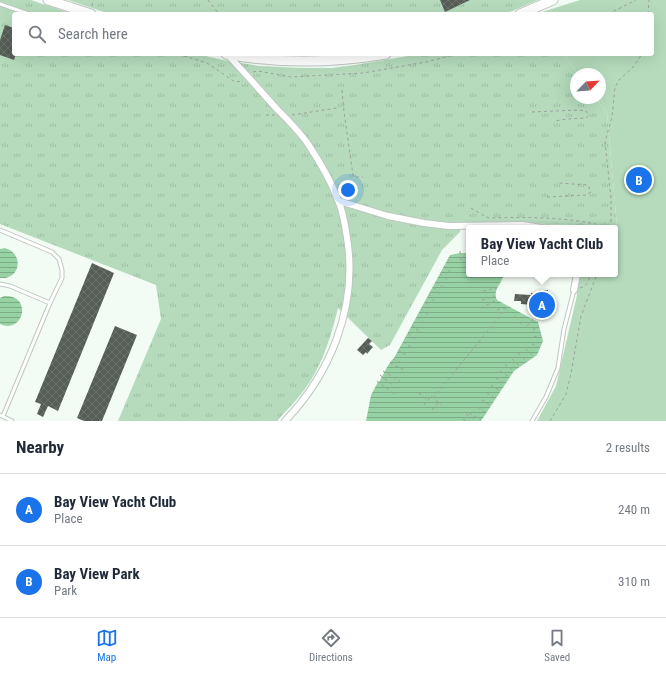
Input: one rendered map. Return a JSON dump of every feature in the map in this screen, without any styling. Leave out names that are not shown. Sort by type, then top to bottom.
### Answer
[{"type":"main road","points":[[48,0],[75,12]]},
{"type":"main road","points":[[525,12],[553,0]]},
{"type":"main road","points":[[239,56],[266,60],[302,62],[339,60],[370,56]]},
{"type":"street","points":[[228,56],[307,143],[325,172],[339,200],[347,236],[349,253],[348,295],[343,320],[333,350],[309,392],[285,421]]},
{"type":"street","points":[[339,200],[388,216],[424,223],[449,226],[466,226]]},
{"type":"street","points":[[574,290],[576,277]]},
{"type":"lane","points":[[0,4],[23,12]]},
{"type":"lane","points":[[0,230],[52,252],[59,259],[62,270],[62,278],[2,415],[12,421]]},
{"type":"lane","points":[[0,284],[10,286],[50,303]]},
{"type":"lane","points":[[532,421],[546,397],[558,368],[564,329],[574,290]]},
{"type":"path","points":[[208,0],[218,12]]},
{"type":"path","points":[[612,12],[636,0]]},
{"type":"path","points":[[648,12],[649,0]]},
{"type":"path","points":[[184,56],[207,63],[235,82],[240,82],[254,71],[291,77],[363,73],[418,64],[449,56]]},
{"type":"path","points":[[611,225],[610,191],[605,142],[612,117],[615,88],[641,56]]},
{"type":"path","points":[[342,90],[353,175],[354,177],[363,177]]},
{"type":"path","points":[[266,115],[302,114],[337,108]]},
{"type":"path","points":[[532,112],[578,110],[586,111],[589,115],[586,118],[555,121]]},
{"type":"path","points":[[547,197],[586,195],[591,192],[588,185],[560,183]]},
{"type":"path","points":[[471,208],[486,218],[554,218],[596,224]]},
{"type":"path","points":[[460,251],[461,262]]},
{"type":"path","points":[[444,266],[450,272]]},
{"type":"path","points":[[440,274],[448,280]]},
{"type":"path","points":[[574,290],[584,287],[588,283],[590,277]]},
{"type":"path","points":[[550,421],[566,394],[581,316],[596,277]]},
{"type":"path","points":[[436,282],[444,288]]},
{"type":"path","points":[[433,287],[440,295]]},
{"type":"path","points":[[482,290],[497,288]]},
{"type":"path","points":[[429,294],[434,301]]},
{"type":"path","points":[[482,300],[495,296]]},
{"type":"path","points":[[481,308],[497,300]]},
{"type":"path","points":[[425,302],[430,308]]},
{"type":"path","points":[[424,405],[432,396],[433,398],[508,306]]},
{"type":"path","points":[[496,310],[506,308]]},
{"type":"path","points":[[421,309],[429,316]]},
{"type":"path","points":[[514,318],[518,312]]},
{"type":"path","points":[[520,324],[525,315]]},
{"type":"path","points":[[417,317],[426,325]]},
{"type":"path","points":[[527,326],[533,319]]},
{"type":"path","points":[[412,325],[421,333]]},
{"type":"path","points":[[533,330],[539,326]]},
{"type":"path","points":[[408,334],[417,341]]},
{"type":"path","points":[[534,337],[541,335]]},
{"type":"path","points":[[403,342],[412,348]]},
{"type":"path","points":[[532,344],[540,348]]},
{"type":"path","points":[[398,350],[408,356]]},
{"type":"path","points":[[526,350],[534,357]]},
{"type":"path","points":[[518,353],[527,362]]},
{"type":"path","points":[[393,359],[404,364]]},
{"type":"path","points":[[512,359],[521,367]]},
{"type":"path","points":[[390,363],[404,370]]},
{"type":"path","points":[[505,364],[514,371]]},
{"type":"path","points":[[383,371],[400,381]]},
{"type":"path","points":[[500,371],[510,377]]},
{"type":"path","points":[[380,375],[396,388]]},
{"type":"path","points":[[496,378],[505,384]]},
{"type":"path","points":[[377,382],[394,394]]},
{"type":"path","points":[[491,386],[500,391]]},
{"type":"path","points":[[419,393],[428,401]]},
{"type":"path","points":[[487,393],[496,399]]},
{"type":"path","points":[[433,398],[441,405]]},
{"type":"path","points":[[482,400],[491,406]]},
{"type":"path","points":[[432,410],[438,402]]},
{"type":"path","points":[[478,407],[486,413]]},
{"type":"path","points":[[469,412],[481,420]]},
{"type":"path","points":[[466,414],[476,420]]},
{"type":"green space","points":[[0,0],[31,0],[66,12],[12,12],[12,56],[205,56],[259,66],[332,68],[408,56],[565,56],[574,68],[570,68],[570,104],[600,104],[607,113],[617,225],[525,223],[461,224],[460,232],[442,250],[390,345],[381,350],[338,308],[328,344],[318,367],[305,389],[278,421],[118,421],[161,319],[156,285],[0,224]]},
{"type":"green space","points":[[68,0],[538,0],[510,12],[104,12]]},
{"type":"green space","points":[[580,0],[666,0],[666,421],[537,421],[556,386],[577,295],[578,277],[618,277],[618,225],[607,113],[600,104],[606,104],[606,68],[574,68],[565,56],[654,56],[654,12],[542,12]]},
{"type":"green space","points":[[544,224],[568,225],[546,225]]},
{"type":"shaded area","points":[[5,248],[11,251],[15,256],[18,266],[12,275],[7,278],[0,278],[0,249]]},
{"type":"shaded area","points":[[466,253],[466,277],[503,277],[496,290],[497,300],[538,322],[543,341],[537,355],[514,371],[481,421],[366,421],[371,395],[394,358],[450,255]]},
{"type":"shaded area","points":[[4,296],[13,297],[19,301],[22,307],[22,313],[19,319],[15,324],[8,326],[0,324],[0,298]]},
{"type":"building","points":[[440,0],[470,0],[445,12]]},
{"type":"building","points":[[5,25],[12,27],[12,56],[15,56],[14,60],[0,55],[0,40]]},
{"type":"building","points":[[92,263],[114,273],[58,411],[48,406],[43,417],[37,414],[41,404],[35,402]]},
{"type":"building","points":[[539,290],[548,290],[548,293],[550,293],[550,318],[533,317],[533,305],[521,304],[521,301],[514,301],[515,294],[531,295],[531,293],[539,293]]},
{"type":"building","points":[[115,326],[137,335],[102,421],[84,421],[77,418]]},
{"type":"building","points":[[368,338],[372,341],[369,344],[373,347],[367,354],[366,352],[363,355],[357,350]]},
{"type":"place","name":"Bay View Park","points":[[639,180]]},
{"type":"place","name":"Bay View Yacht Club","points":[[542,305]]}]
